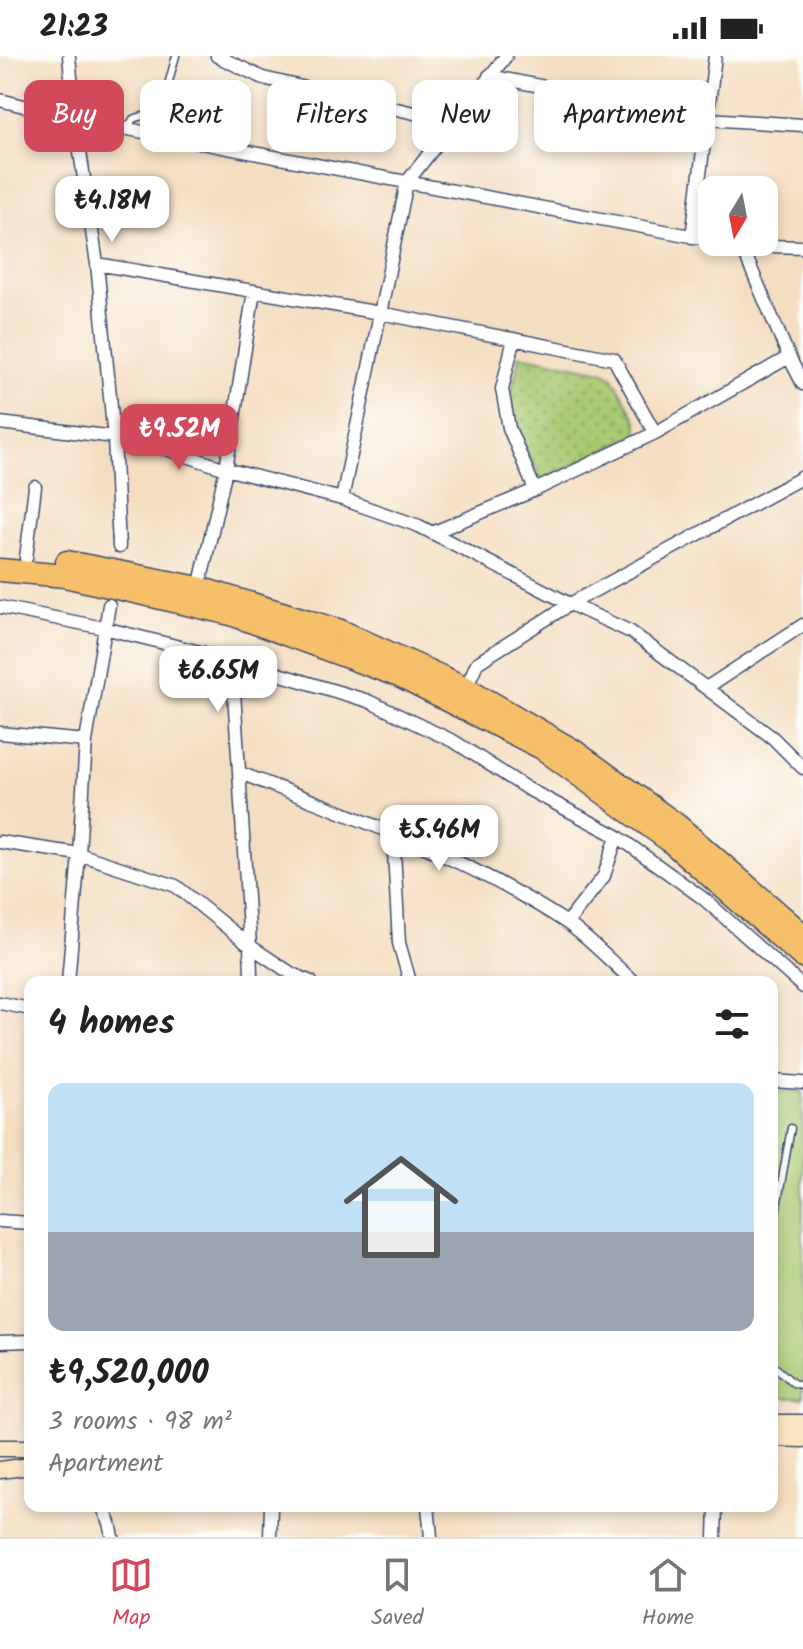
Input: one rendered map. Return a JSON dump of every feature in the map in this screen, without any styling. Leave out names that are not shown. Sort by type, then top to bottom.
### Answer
[{"type":"highway","points":[[0,555],[75,563],[199,588],[341,631],[466,688],[574,751],[678,826],[799,928]]},
{"type":"highway","points":[[0,570],[65,576],[231,614],[399,676],[542,748],[670,841],[803,957]]},
{"type":"street","points":[[69,56],[71,80]]},
{"type":"street","points":[[217,56],[263,78],[412,113]]},
{"type":"street","points":[[486,80],[506,56]]},
{"type":"street","points":[[712,80],[715,56]]},
{"type":"street","points":[[489,76],[534,85]]},
{"type":"street","points":[[0,100],[24,106]]},
{"type":"street","points":[[715,120],[803,125]]},
{"type":"street","points":[[124,128],[698,238]]},
{"type":"street","points":[[80,152],[97,264],[114,437],[119,547]]},
{"type":"street","points":[[342,499],[407,182],[430,152]]},
{"type":"street","points":[[692,237],[703,152]]},
{"type":"street","points":[[778,246],[803,247]]},
{"type":"street","points":[[746,256],[803,384]]},
{"type":"street","points":[[97,264],[380,313],[614,359],[655,433]]},
{"type":"street","points":[[199,588],[226,469],[254,291]]},
{"type":"street","points":[[514,339],[502,389],[509,428],[535,490]]},
{"type":"street","points":[[432,533],[535,490],[655,433],[789,357]]},
{"type":"street","points":[[0,423],[114,437],[166,449],[226,469],[342,499],[419,526],[631,632],[800,761]]},
{"type":"street","points":[[466,688],[477,663],[570,604],[803,477]]},
{"type":"street","points":[[26,558],[35,487]]},
{"type":"street","points":[[69,976],[86,741],[109,605]]},
{"type":"street","points":[[0,607],[104,628],[232,660],[368,701],[455,742],[526,788],[617,836],[704,899],[803,987]]},
{"type":"street","points":[[706,688],[803,625]]},
{"type":"street","points":[[232,660],[251,976]]},
{"type":"street","points":[[0,733],[86,741]]},
{"type":"street","points":[[240,773],[393,833],[471,868],[567,923],[627,976]]},
{"type":"street","points":[[393,833],[399,943],[408,976]]},
{"type":"street","points":[[567,923],[604,876],[617,836]]},
{"type":"street","points":[[0,842],[79,854],[176,886],[250,946],[297,976]]},
{"type":"street","points":[[0,1003],[24,1008]]},
{"type":"street","points":[[778,1081],[803,1083]]},
{"type":"street","points":[[0,1221],[24,1223]]},
{"type":"street","points":[[0,1342],[24,1341]]},
{"type":"street","points":[[778,1423],[803,1423]]},
{"type":"street","points":[[778,1438],[803,1439]]},
{"type":"street","points":[[0,1448],[24,1448]]},
{"type":"street","points":[[0,1470],[24,1467]]},
{"type":"street","points":[[105,1512],[113,1537]]},
{"type":"street","points":[[270,1537],[271,1512]]},
{"type":"street","points":[[429,1512],[431,1537]]},
{"type":"street","points":[[715,1537],[716,1512]]},
{"type":"lane","points":[[127,129],[133,119],[158,107],[176,56]]},
{"type":"lane","points":[[778,1201],[791,1128]]},
{"type":"lane","points":[[778,1369],[793,1383],[803,1386]]},
{"type":"green space","points":[[520,355],[603,371],[613,377],[637,422],[637,435],[544,479],[540,478],[521,443],[512,415],[512,393]]},
{"type":"green space","points":[[778,1091],[803,1092],[803,1398],[778,1398]]}]
